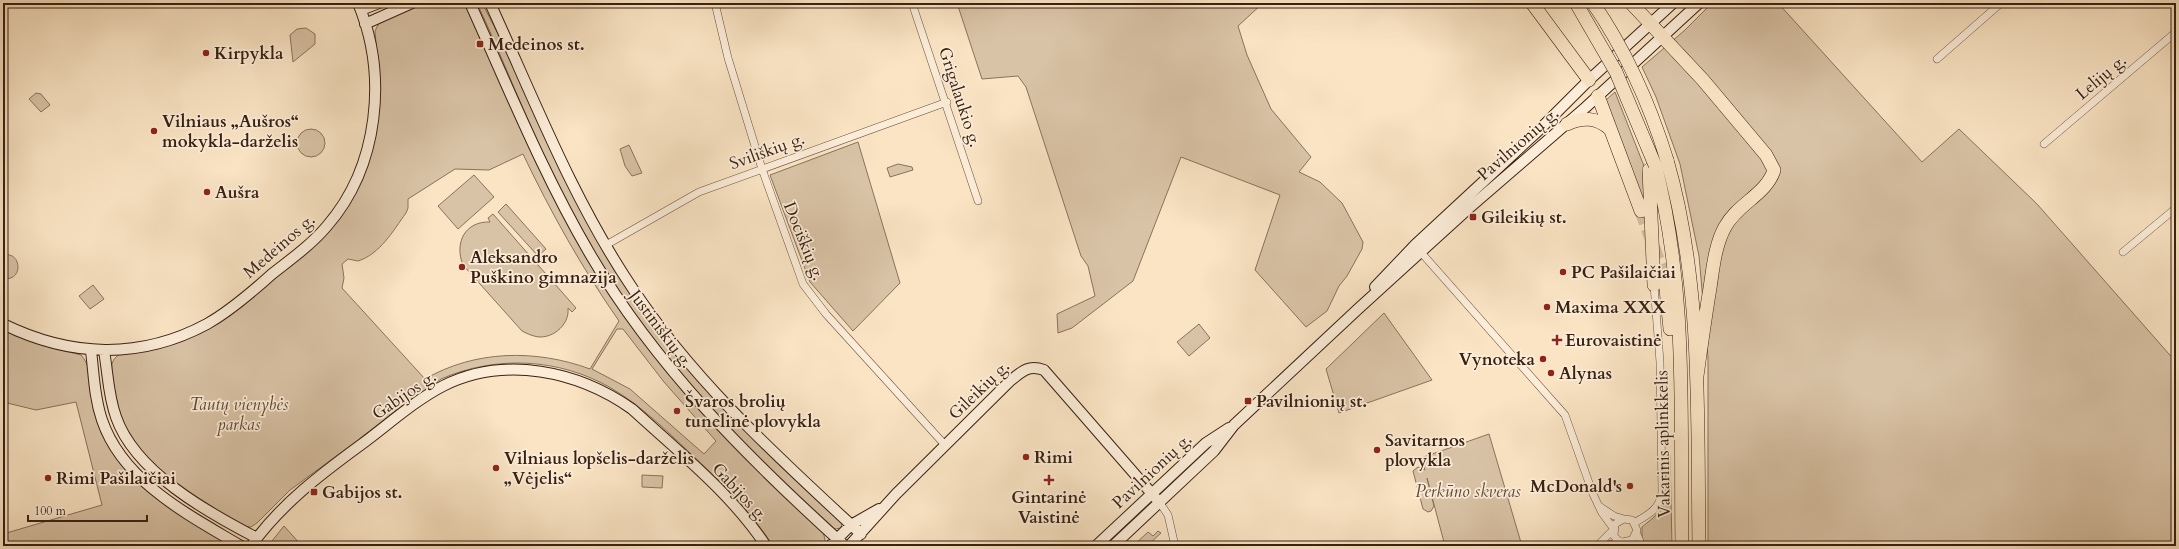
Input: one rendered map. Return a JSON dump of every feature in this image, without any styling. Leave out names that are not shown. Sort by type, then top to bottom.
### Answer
[{"type":"highway","points":[[1532,3],[1593,77]]},
{"type":"highway","name":"Vakarinis aplinkkelis","points":[[1576,3],[1616,72],[1644,135],[1667,215],[1677,289],[1682,545]]},
{"type":"highway","name":"Vakarinis aplinkkelis","points":[[1593,3],[1624,54],[1640,88],[1667,160],[1680,207],[1688,260],[1697,376],[1699,546]]},
{"type":"highway","points":[[1631,3],[1741,125],[1766,155],[1774,170],[1772,177],[1766,184],[1734,215],[1721,236],[1713,269],[1697,376]]},
{"type":"highway","points":[[1598,96],[1640,211]]},
{"type":"highway","points":[[1567,124],[1586,118],[1598,121],[1610,129]]},
{"type":"highway","points":[[1652,166],[1659,282],[1670,321],[1676,503],[1682,545]]},
{"type":"street","points":[[359,7],[379,3]]},
{"type":"street","points":[[366,24],[412,3]]},
{"type":"street","name":"Justiniškių g.","points":[[470,3],[557,195],[590,254],[626,310],[676,376],[724,430],[833,542],[845,546]]},
{"type":"street","name":"Justiniškių g.","points":[[490,3],[575,192],[606,245],[645,306],[686,360],[729,409],[860,534]]},
{"type":"street","name":"Dociškių g.","points":[[715,3],[726,53],[762,169],[803,284],[826,314],[945,445]]},
{"type":"street","name":"Grigalaukio g.","points":[[912,3],[947,102],[978,201]]},
{"type":"street","name":"Pavilnionių g.","points":[[1418,248],[1593,77],[1673,3]]},
{"type":"street","name":"Pavilnionių g.","points":[[1113,546],[1214,451],[1234,425],[1358,309],[1390,270],[1567,124],[1699,3]]},
{"type":"street","points":[[1937,59],[2001,3]]},
{"type":"street","name":"Medeinos g.","points":[[3,324],[45,342],[91,351],[104,351],[157,343],[207,323],[250,293],[308,245],[327,226],[345,202],[366,156],[372,128],[375,101],[375,72],[366,24],[359,7]]},
{"type":"street","name":"Lelijų g.","points":[[2044,144],[2176,32]]},
{"type":"street","points":[[1593,77],[1598,96]]},
{"type":"street","name":"Sviliškių g.","points":[[606,245],[699,192],[947,102]]},
{"type":"street","points":[[2123,252],[2176,208]]},
{"type":"street","points":[[1418,248],[1564,415],[1593,494],[1602,513],[1613,529],[1614,536],[1625,544]]},
{"type":"street","points":[[1634,523],[1655,509],[1659,503],[1662,492],[1659,282]]},
{"type":"street","points":[[91,351],[94,384],[102,421],[108,435],[126,462],[158,493],[241,546]]},
{"type":"street","points":[[104,351],[111,402],[120,429],[135,451],[162,479],[254,542]]},
{"type":"street","name":"Gileikių g.","points":[[849,546],[884,506],[1023,369],[1036,367],[1044,370],[1160,503]]},
{"type":"street","name":"Gabijos g.","points":[[254,542],[278,513],[328,468],[427,395],[458,379],[498,370],[516,370],[552,373],[572,378],[594,386],[621,402],[638,414],[732,503],[753,527],[766,546]]},
{"type":"street","name":"Pavilnionių g.","points":[[1096,546],[1206,443],[1234,425]]},
{"type":"street","points":[[1160,503],[1168,516],[1175,546]]},
{"type":"street","name":"Gileikių g.","points":[[833,542],[851,525],[884,506]]},
{"type":"street","points":[[1599,506],[1614,516],[1634,523]]},
{"type":"street","points":[[1597,546],[1613,529],[1618,521],[1624,519]]},
{"type":"street","points":[[1634,523],[1642,546]]},
{"type":"street","points":[[1597,546],[1625,544],[1632,540],[1637,534]]},
{"type":"green space","name":"Tautų vienybės parkas","points":[[422,3],[466,3],[538,166],[640,338],[667,372],[719,431],[823,531],[825,540],[823,546],[773,546],[745,508],[702,464],[652,418],[611,388],[591,378],[549,366],[527,363],[505,363],[462,371],[441,379],[290,490],[257,523],[251,527],[243,526],[177,484],[158,469],[142,453],[129,433],[119,410],[113,382],[113,362],[122,353],[188,337],[340,217],[352,199],[362,179],[380,92],[375,31],[379,23]],"holes":[[[523,154],[568,240],[592,281],[619,321],[590,369],[569,362],[548,358],[506,356],[464,362],[444,369],[425,379],[342,288],[344,278],[342,264],[348,259],[358,261],[373,253],[391,234],[406,213],[408,208],[408,199],[455,169],[489,170]],[[617,329],[623,329],[664,382],[716,441],[704,454],[630,389],[592,369]]]},
{"type":"green space","points":[[477,3],[482,3],[520,76],[579,208],[701,383],[756,442],[842,523],[841,528],[835,529],[740,441],[675,368],[625,300],[581,229],[552,174]]},
{"type":"green space","points":[[957,3],[1263,3],[1238,26],[1247,55],[1271,109],[1311,157],[1299,172],[1320,182],[1342,203],[1363,242],[1362,249],[1347,276],[1339,286],[1327,311],[1306,327],[1255,270],[1280,195],[1181,157],[1133,281],[1072,328],[1058,333],[1057,314],[1095,296],[1088,266],[1081,256],[1026,87],[1018,76],[982,79]]},
{"type":"green space","points":[[1712,3],[1778,3],[1922,162],[1959,129],[2037,204],[2176,362],[2176,546],[1708,546],[1708,357],[1699,256],[1680,164],[1656,97],[1642,67],[1685,30]]},
{"type":"green space","points":[[306,28],[315,34],[315,44],[293,62],[290,35],[297,29]]},
{"type":"green space","points":[[1615,92],[1644,166],[1646,209],[1606,100]]},
{"type":"green space","points":[[36,93],[41,94],[50,105],[41,112],[29,99]]},
{"type":"green space","points":[[311,129],[317,130],[321,133],[324,137],[324,149],[321,153],[317,156],[311,157],[305,156],[301,153],[298,149],[297,143],[298,137],[301,133],[305,130]]},
{"type":"green space","points":[[858,142],[900,283],[853,331],[810,282],[770,175]]},
{"type":"green space","points":[[629,145],[642,173],[632,176],[625,166],[620,149]]},
{"type":"green space","points":[[898,164],[912,167],[913,170],[890,177],[887,168]]},
{"type":"green space","points":[[474,175],[494,197],[458,229],[438,206]]},
{"type":"green space","points":[[506,204],[546,249],[538,256],[498,212]]},
{"type":"green space","points":[[493,214],[576,308],[572,312],[568,308],[566,321],[558,331],[540,337],[532,336],[522,331],[463,265],[460,249],[461,241],[464,235],[468,229],[474,225],[490,222],[488,218]]},
{"type":"green space","points":[[3,255],[10,255],[17,262],[17,272],[10,278],[3,278]]},
{"type":"green space","points":[[93,285],[104,299],[90,309],[79,296]]},
{"type":"green space","points":[[1384,313],[1432,380],[1339,413],[1326,369]]},
{"type":"green space","points":[[1199,324],[1210,338],[1189,356],[1177,342]]},
{"type":"green space","points":[[3,329],[16,336],[43,345],[81,355],[90,373],[104,437],[117,460],[137,482],[148,491],[197,525],[219,537],[231,546],[3,546],[3,534],[102,505],[76,402],[36,410],[3,402]]},
{"type":"green space","name":"Perkūno skveras","points":[[1489,434],[1522,546],[1445,546],[1427,478],[1434,506],[1431,511],[1428,512],[1423,509],[1413,471],[1418,467],[1425,470],[1421,458]]},
{"type":"green space","points":[[1665,454],[1670,454],[1672,546],[1644,546],[1642,527],[1664,506],[1666,497]]},
{"type":"green space","points":[[642,475],[663,476],[662,488],[642,487]]},
{"type":"green space","points":[[284,526],[302,546],[268,546]]},
{"type":"green space","points":[[1158,531],[1161,533],[1147,546],[1133,546],[1148,532],[1153,536]]},
{"type":"tunnel","points":[[1641,211],[1665,279]]},
{"type":"place","name":"Medeinos st.","points":[[480,44]]},
{"type":"place","name":"Kirpykla","points":[[206,53]]},
{"type":"place","name":"Vilniaus „Aušros“ mokykla-darželis","points":[[154,131]]},
{"type":"place","name":"Aušra","points":[[207,192]]},
{"type":"place","name":"Gileikių st.","points":[[1473,217]]},
{"type":"place","name":"Aleksandro Puškino gimnazija","points":[[462,267]]},
{"type":"place","name":"PC Pašilaičiai","points":[[1563,272]]},
{"type":"place","name":"Maxima XXX","points":[[1547,307]]},
{"type":"place","name":"Eurovaistinė","points":[[1557,340]]},
{"type":"place","name":"Vynoteka","points":[[1543,359]]},
{"type":"place","name":"Alynas","points":[[1551,373]]},
{"type":"place","name":"Pavilnionių st.","points":[[1248,401]]},
{"type":"place","name":"Švaros brolių tunelinė plovykla","points":[[677,411]]},
{"type":"place","name":"Savitarnos plovykla","points":[[1377,450]]},
{"type":"place","name":"Rimi","points":[[1026,457]]},
{"type":"place","name":"Vilniaus lopšelis-darželis „Vėjelis“","points":[[496,468]]},
{"type":"place","name":"Rimi Pašilaičiai","points":[[48,478]]},
{"type":"place","name":"Gintarinė Vaistinė","points":[[1049,480]]},
{"type":"place","name":"McDonald's","points":[[1630,486]]},
{"type":"place","name":"Gabijos st.","points":[[314,492]]}]
